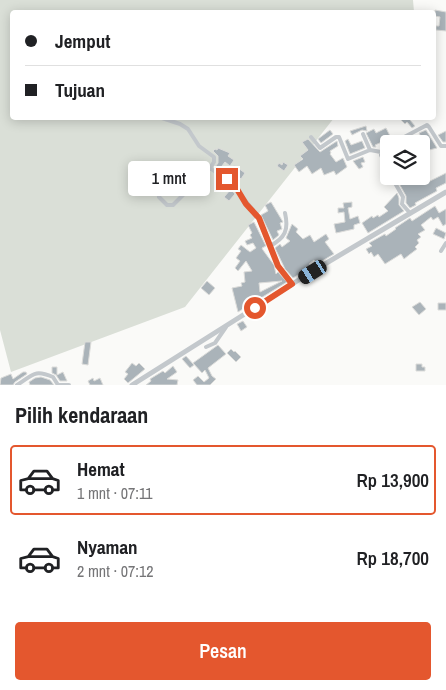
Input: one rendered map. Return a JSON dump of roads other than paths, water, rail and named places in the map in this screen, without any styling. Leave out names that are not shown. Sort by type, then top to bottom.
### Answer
[{"type":"street","points":[[159,197],[167,205],[173,205],[214,162],[214,157],[199,146],[189,131],[180,124],[168,120]]},
{"type":"street","points":[[408,135],[427,126],[441,146],[446,146]]},
{"type":"street","points":[[363,134],[370,150]]},
{"type":"street","points":[[312,137],[320,148],[336,137],[339,137],[348,159],[370,150],[380,152]]},
{"type":"street","points":[[210,168],[232,184],[257,215],[278,266],[292,284]]},
{"type":"street","points":[[396,185],[403,197],[402,204],[410,213]]},
{"type":"street","points":[[132,385],[292,284],[446,192]]},
{"type":"street","points":[[270,246],[284,235],[287,225],[285,213]]},
{"type":"street","points":[[442,251],[446,243]]},
{"type":"street","points":[[206,348],[215,343],[227,325]]},
{"type":"street","points":[[17,385],[35,373],[41,372],[53,377],[58,385],[68,385]]}]
